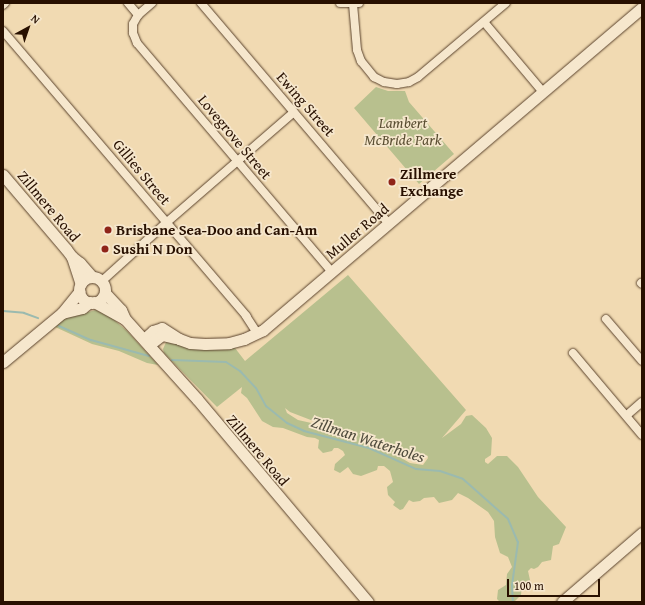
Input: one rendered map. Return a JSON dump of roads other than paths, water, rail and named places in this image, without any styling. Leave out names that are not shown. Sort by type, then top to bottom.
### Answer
[{"type":"main road","name":"Muller Road","points":[[147,342],[157,328],[162,328],[179,339],[196,344],[229,343],[258,333],[275,321],[642,8]]},
{"type":"main road","name":"Zillmere Road","points":[[3,175],[72,257],[97,279]]},
{"type":"main road","name":"Zillmere Road","points":[[72,257],[80,287]]},
{"type":"main road","points":[[3,362],[62,313],[85,279],[97,279],[105,293],[101,300],[92,302],[82,308],[62,313]]},
{"type":"main road","points":[[80,287],[83,298],[92,302]]},
{"type":"main road","name":"Zillmere Road","points":[[105,293],[121,310],[125,319]]},
{"type":"main road","name":"Zillmere Road","points":[[92,302],[125,319],[147,342],[368,602]]},
{"type":"main road","points":[[562,602],[642,533]]},
{"type":"street","points":[[128,3],[138,15],[152,3]]},
{"type":"street","name":"Ewing Street","points":[[201,3],[389,224]]},
{"type":"street","points":[[340,3],[356,4],[357,50],[361,61],[374,77],[391,84],[403,84],[418,77],[506,3]]},
{"type":"street","name":"Lovegrove Street","points":[[138,15],[133,27],[137,43],[332,272]]},
{"type":"street","points":[[484,22],[543,92]]},
{"type":"street","name":"Gillies Street","points":[[4,33],[246,316],[258,333]]},
{"type":"street","points":[[97,279],[238,162],[294,112]]},
{"type":"street","points":[[606,319],[642,361]]},
{"type":"street","points":[[573,353],[627,415],[642,435]]},
{"type":"street","points":[[627,415],[642,402]]},
{"type":"waterway","name":"Zillman Waterholes","points":[[3,311],[24,313],[38,318]]},
{"type":"waterway","name":"Zillman Waterholes","points":[[59,326],[91,340],[149,356]]},
{"type":"waterway","name":"Zillman Waterholes","points":[[172,360],[226,362],[240,371],[256,388],[266,406],[287,423],[304,431],[369,448],[416,469],[440,471],[463,479],[508,519],[518,542],[512,585],[513,602]]},
{"type":"place","name":"Zillmere Exchange","points":[[392,182]]},
{"type":"place","name":"Brisbane Sea-Doo and Can-Am","points":[[108,230]]},
{"type":"place","name":"Sushi N Don","points":[[105,249]]},
{"type":"park label","name":"Lambert McBride Park","points":[[403,130]]}]
